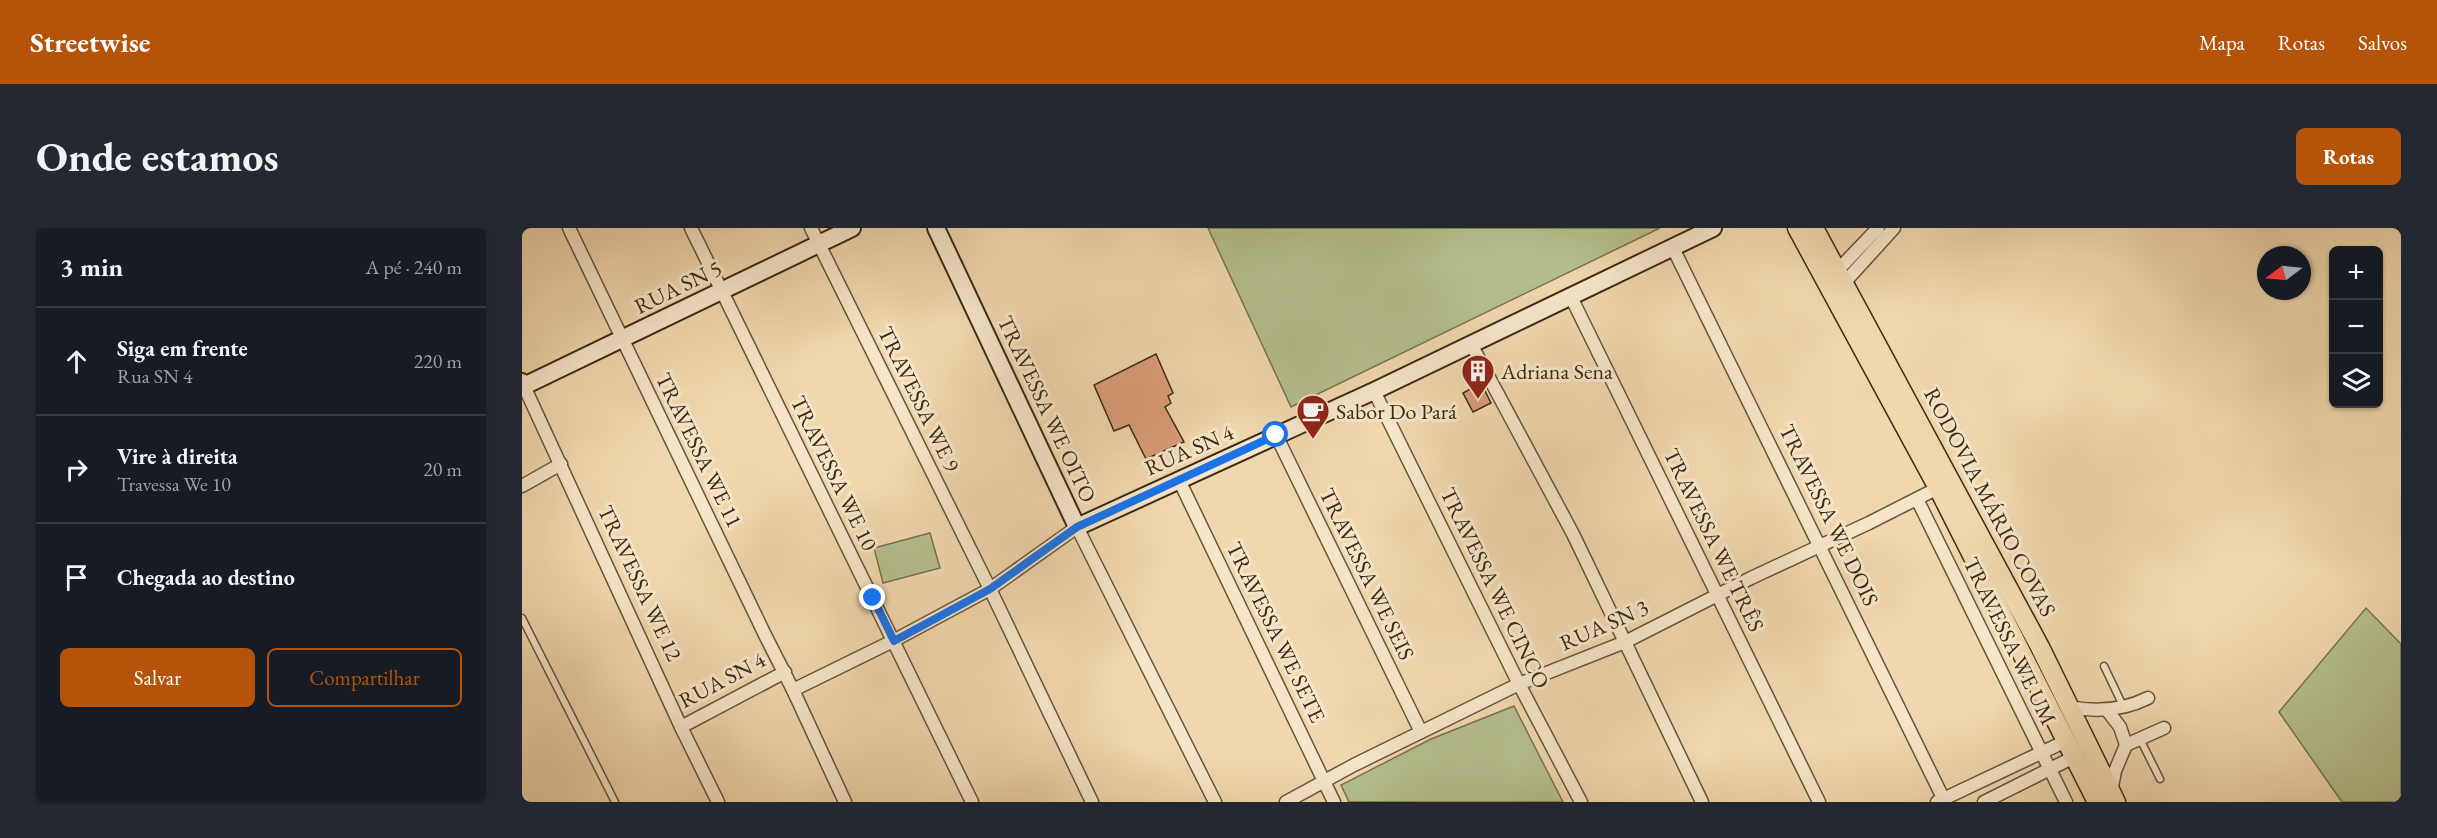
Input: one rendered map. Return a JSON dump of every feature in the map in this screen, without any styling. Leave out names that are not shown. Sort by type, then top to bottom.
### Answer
[{"type":"main road","name":"RUA SN 5","points":[[523,384],[623,339],[852,228]]},
{"type":"main road","name":"TRAVESSA WE OITO","points":[[936,228],[1077,527]]},
{"type":"main road","name":"RUA SN 4","points":[[1077,527],[1374,391],[1713,228]]},
{"type":"main road","name":"RODOVIA MÁRIO COVAS","points":[[1797,228],[1938,488],[2070,749],[2108,799]]},
{"type":"main road","name":"RODOVIA MÁRIO COVAS","points":[[1814,228],[2040,647],[2108,799]]},
{"type":"street","name":"TRAVESSA WE 11","points":[[569,228],[785,672],[845,802]]},
{"type":"street","name":"TRAVESSA WE 10","points":[[691,228],[972,802]]},
{"type":"street","name":"TRAVESSA WE 9","points":[[811,228],[990,589],[1092,802]]},
{"type":"street","points":[[1841,276],[1878,228]]},
{"type":"street","points":[[1841,276],[1894,228]]},
{"type":"street","name":"TRAVESSA WE DOIS","points":[[1673,248],[1820,546],[1941,801]]},
{"type":"street","name":"TRAVESSA WE TRÊS","points":[[1571,297],[1819,802]]},
{"type":"street","points":[[1471,344],[1573,534],[1702,802]]},
{"type":"street","name":"TRAVESSA WE 12","points":[[523,384],[681,727],[718,802]]},
{"type":"street","name":"TRAVESSA WE CINCO","points":[[1374,391],[1519,684],[1581,802]]},
{"type":"street","name":"TRAVESSA WE SEIS","points":[[1276,435],[1421,732]]},
{"type":"street","points":[[522,486],[561,464]]},
{"type":"street","name":"TRAVESSA WE SETE","points":[[1179,480],[1334,802]]},
{"type":"street","name":"RUA SN 3","points":[[1286,802],[1519,684],[1625,642],[1938,488]]},
{"type":"street","name":"TRAVESSA WE UM","points":[[1917,499],[2066,802]]},
{"type":"street","name":"RUA SN 4","points":[[793,690],[894,641],[990,589],[1077,527]]},
{"type":"street","name":"TRAVESSA WE OITO","points":[[1077,527],[1215,802]]},
{"type":"street","name":"RUA SN 4","points":[[681,727],[785,672]]},
{"type":"street","points":[[2068,707],[2108,710],[2124,708],[2148,698]]},
{"type":"street","points":[[2108,710],[2120,726],[2126,745],[2115,771],[2108,799]]},
{"type":"street","points":[[2126,745],[2164,728]]},
{"type":"street","points":[[1941,801],[2042,753],[2070,749]]},
{"type":"street","points":[[1984,802],[2050,769],[2070,749]]},
{"type":"lane","points":[[522,618],[615,802]]},
{"type":"lane","points":[[2104,666],[2124,708]]},
{"type":"lane","points":[[2140,739],[2160,779]]},
{"type":"green space","points":[[1208,228],[1660,228],[1291,407]]},
{"type":"green space","points":[[930,533],[940,568],[883,583],[874,548]]},
{"type":"green space","points":[[2366,608],[2401,644],[2401,802],[2342,802],[2279,712]]},
{"type":"green space","points":[[1514,706],[1563,802],[1349,802],[1341,785],[1431,739]]},
{"type":"building","points":[[1156,354],[1173,393],[1168,396],[1171,403],[1165,407],[1184,442],[1146,459],[1129,425],[1114,431],[1094,385]]},
{"type":"building","name":"Adriana Sena","points":[[1481,383],[1491,403],[1473,412],[1463,393]]},
{"type":"place","name":"Adriana Sena","points":[[1478,400]]},
{"type":"place","name":"Sabor Do Pará","points":[[1313,440]]},
{"type":"route","points":[[873,598],[894,641],[990,589],[1077,527],[1276,435]]}]
